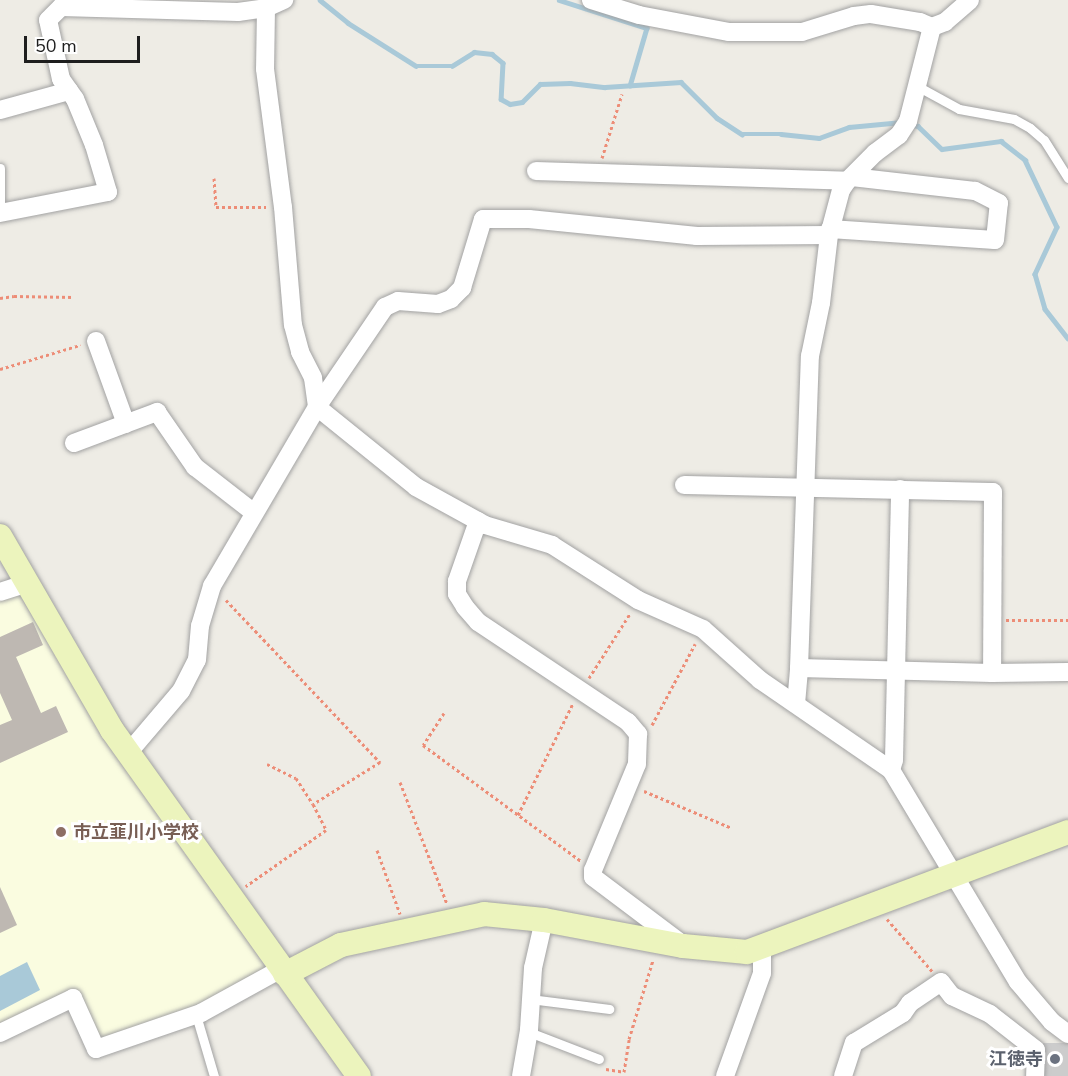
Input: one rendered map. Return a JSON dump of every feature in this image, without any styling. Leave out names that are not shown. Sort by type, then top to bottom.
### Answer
[{"type":"street","points":[[0,213],[108,192],[94,145],[61,79],[48,20],[61,7],[237,12],[266,8],[284,0]]},
{"type":"street","points":[[591,0],[639,15],[729,32],[802,32],[850,8],[920,22],[932,27],[945,22],[970,0]]},
{"type":"street","points":[[266,8],[266,69],[283,207],[293,325],[300,352],[313,378],[317,407],[416,487],[478,521],[552,545],[638,600],[703,629],[760,680],[891,770],[955,874],[1017,982],[1052,1022],[1068,1034]]},
{"type":"street","points":[[795,704],[800,668],[810,356],[821,303],[830,232],[841,190],[874,153],[899,135],[908,121],[932,27]]},
{"type":"street","points":[[0,110],[69,91]]},
{"type":"street","points":[[129,752],[181,691],[197,660],[200,626],[212,586],[253,512],[317,407],[385,307],[398,302],[438,304],[451,299],[462,288],[483,219],[529,219],[697,236],[830,232],[994,240],[999,203],[975,191],[849,179],[536,171]]},
{"type":"street","points":[[96,341],[126,424]]},
{"type":"street","points":[[74,443],[157,412],[195,467],[253,512]]},
{"type":"street","points":[[684,485],[993,492],[992,673]]},
{"type":"street","points":[[891,770],[894,760],[900,489]]},
{"type":"street","points":[[478,521],[457,581],[457,594],[465,607],[478,622],[628,722],[638,734],[637,764],[593,870],[593,877],[683,946]]},
{"type":"street","points":[[0,536],[107,720],[283,972],[359,1076]]},
{"type":"street","points":[[0,592],[27,583]]},
{"type":"street","points":[[800,668],[992,673],[1068,672]]},
{"type":"street","points":[[0,1033],[73,998],[96,1049],[196,1015],[341,945],[406,929],[484,914],[544,920],[683,946],[747,952],[1068,832]]},
{"type":"street","points":[[521,1076],[529,1032],[533,968],[544,920]]},
{"type":"street","points":[[725,1076],[762,973],[762,948]]},
{"type":"street","points":[[843,1076],[854,1043],[903,1013],[910,1003],[941,982],[952,996],[990,1014],[1036,1050],[1035,1076]]},
{"type":"street","points":[[1029,1046],[1052,1022]]},
{"type":"lane","points":[[917,86],[959,109],[1014,119],[1030,128],[1044,140],[1068,178]]},
{"type":"lane","points":[[0,168],[0,213]]},
{"type":"lane","points":[[530,999],[609,1009]]},
{"type":"lane","points":[[196,1015],[214,1076]]},
{"type":"lane","points":[[529,1032],[600,1063]]},
{"type":"path","points":[[598,173],[622,94]]},
{"type":"path","points":[[214,178],[216,207],[283,207]]},
{"type":"path","points":[[0,298],[14,296],[74,297]]},
{"type":"path","points":[[0,369],[96,341]]},
{"type":"path","points":[[212,586],[380,762],[313,804]]},
{"type":"path","points":[[993,620],[1068,620]]},
{"type":"path","points":[[637,752],[703,629]]},
{"type":"path","points":[[444,713],[423,746],[593,870]]},
{"type":"path","points":[[232,896],[326,830],[296,778],[267,764]]},
{"type":"path","points":[[400,782],[452,920]]},
{"type":"path","points":[[628,784],[732,828]]},
{"type":"path","points":[[377,850],[406,929]]},
{"type":"path","points":[[874,904],[941,982]]},
{"type":"path","points":[[600,1063],[624,1072],[629,1039],[659,941]]},
{"type":"shaded area","points":[[17,592],[152,806],[266,968],[199,1009],[100,1043],[74,993],[0,1025],[0,598]]},
{"type":"shaded area","name":"江徳寺","points":[[1043,1043],[1068,1043],[1068,1076],[1043,1076]]},
{"type":"water","points":[[27,962],[40,990],[0,1011],[0,976]]},
{"type":"building","points":[[33,622],[43,645],[16,657],[41,713],[56,706],[68,732],[0,763],[0,725],[12,720],[0,693],[0,637]]},
{"type":"building","points":[[0,887],[17,925],[0,933]]},
{"type":"waterway","points":[[320,0],[348,23],[416,66],[452,66],[474,52],[492,54],[503,63],[501,99],[510,104],[522,102],[540,84],[570,83],[605,87],[681,82],[717,118],[742,134],[781,134],[819,138],[849,127],[902,122]]},
{"type":"waterway","points":[[559,0],[647,28],[630,86]]},
{"type":"waterway","points":[[910,124],[918,126],[942,149],[1001,141],[1025,160],[1057,227],[1035,274],[1045,309],[1068,338]]},
{"type":"place","name":"市立韮川小学校","points":[[61,832]]},
{"type":"place","name":"江徳寺","points":[[1055,1059]]}]
